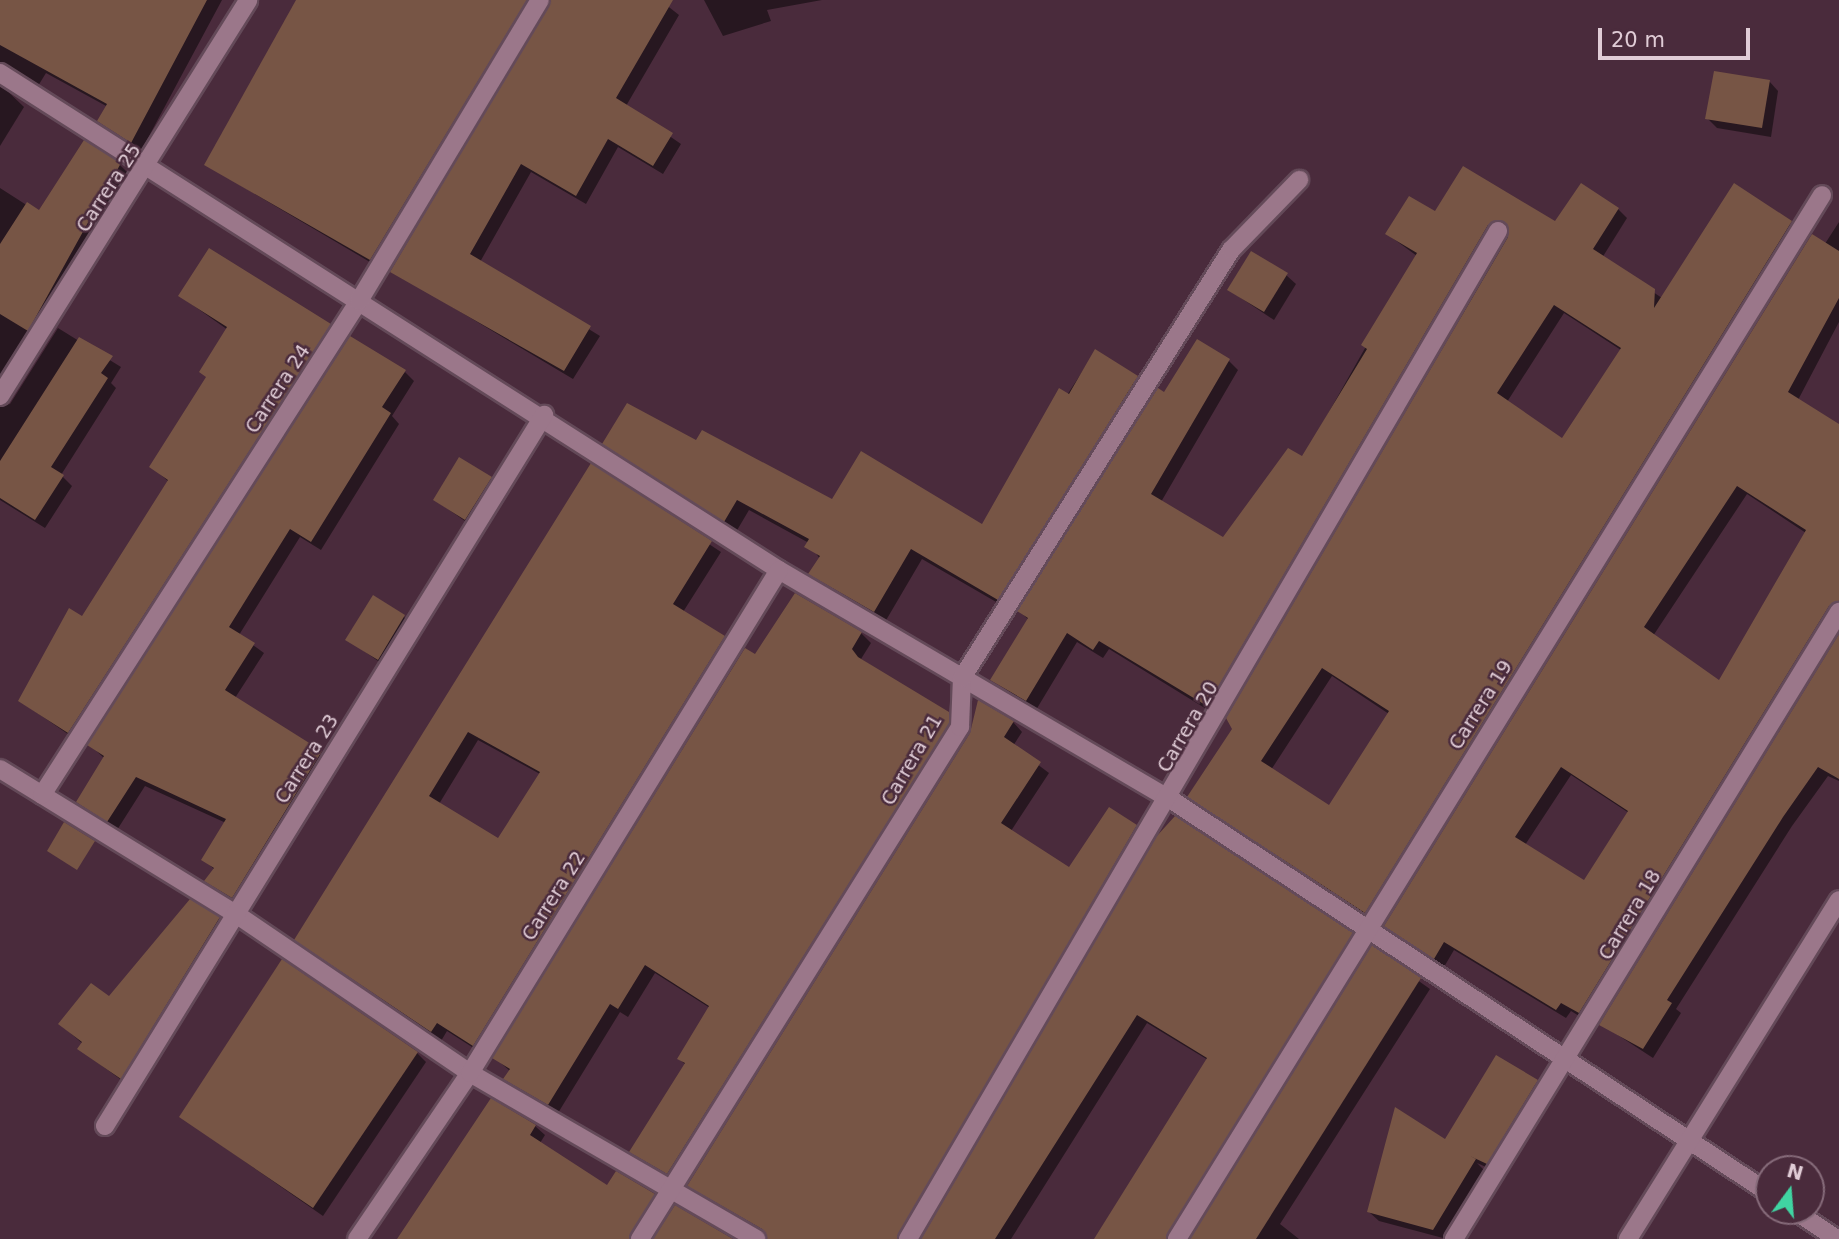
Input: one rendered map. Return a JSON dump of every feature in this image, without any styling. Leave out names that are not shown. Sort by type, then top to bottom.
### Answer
[{"type":"street","name":"Carrera 25","points":[[0,396],[147,170],[248,0]]},
{"type":"street","name":"Carrera 24","points":[[43,795],[359,301],[540,0]]},
{"type":"street","points":[[0,73],[147,170],[544,415],[779,570],[1170,799],[1366,930],[1568,1057],[1755,1184]]},
{"type":"street","name":"Carrera 21","points":[[640,1239],[960,727],[962,678],[1225,262],[1298,180]]},
{"type":"street","name":"Carrera 19","points":[[1177,1239],[1822,195]]},
{"type":"street","name":"Carrera 20","points":[[908,1239],[1170,799],[1498,232]]},
{"type":"street","name":"Carrera 23","points":[[105,1126],[544,415]]},
{"type":"street","name":"Carrera 22","points":[[357,1239],[470,1073],[779,570]]},
{"type":"street","name":"Carrera 18","points":[[1454,1239],[1839,612]]},
{"type":"street","points":[[0,769],[236,914],[470,1073],[756,1239]]},
{"type":"street","points":[[1629,1239],[1687,1138],[1839,900]]},
{"type":"street","points":[[1816,1225],[1837,1239]]},
{"type":"building","points":[[0,0],[207,0],[131,143],[97,121],[107,104],[0,45]]},
{"type":"building","points":[[296,0],[527,0],[370,260],[204,165]]},
{"type":"building","points":[[551,0],[673,0],[616,98],[673,133],[653,166],[608,139],[576,196],[521,164],[470,254],[591,326],[564,371],[390,272]]},
{"type":"building","points":[[1714,71],[1770,80],[1762,128],[1705,119]]},
{"type":"building","points":[[84,140],[121,163],[28,331],[0,314],[0,244],[27,202],[39,210]]},
{"type":"building","points":[[1463,166],[1555,221],[1581,183],[1619,208],[1593,249],[1655,289],[1654,308],[1734,183],[1792,221],[1365,913],[1187,797],[1232,729],[1226,718],[1508,237],[1504,222],[1488,225],[1207,706],[1099,641],[1093,650],[1067,633],[1026,701],[990,680],[1028,618],[1017,611],[1158,388],[1164,392],[1197,339],[1230,359],[1151,494],[1223,537],[1288,448],[1302,456],[1367,349],[1361,345],[1417,253],[1385,234],[1409,196],[1435,211]],"holes":[[[1554,305],[1621,348],[1562,438],[1497,393]],[[1322,668],[1389,711],[1329,805],[1261,761]]]},
{"type":"building","points":[[1812,234],[1839,251],[1839,298],[1788,392],[1839,424],[1839,601],[1829,606],[1579,1013],[1561,1003],[1556,1010],[1444,942],[1434,959],[1384,926]],"holes":[[[1737,486],[1806,530],[1719,680],[1644,627]],[[1561,767],[1628,811],[1584,880],[1515,837]]]},
{"type":"building","points":[[209,248],[331,324],[68,733],[18,701],[69,608],[82,616],[168,480],[149,467],[206,377],[199,372],[227,327],[178,296]]},
{"type":"building","points":[[1251,251],[1288,273],[1264,312],[1227,290]]},
{"type":"building","points":[[350,336],[406,370],[382,407],[391,413],[311,542],[290,529],[229,627],[255,643],[225,690],[322,751],[232,898],[204,881],[214,868],[201,860],[226,819],[136,777],[107,822],[76,802],[104,756],[87,745]]},
{"type":"building","points":[[79,337],[113,356],[101,373],[108,378],[51,467],[64,475],[35,520],[0,498],[0,461]]},
{"type":"building","points":[[1095,349],[1138,376],[998,600],[911,549],[874,612],[808,574],[820,556],[804,547],[809,539],[737,500],[724,522],[602,444],[627,403],[696,440],[702,430],[832,499],[861,451],[982,524],[1059,388],[1069,394]]},
{"type":"building","points":[[459,457],[492,477],[465,520],[433,500]]},
{"type":"building","points":[[591,463],[712,541],[673,604],[725,636],[473,1046],[437,1023],[431,1032],[294,940]],"holes":[[[468,732],[540,772],[498,838],[429,796]]]},
{"type":"building","points":[[795,593],[862,632],[852,649],[858,657],[949,712],[949,724],[667,1174],[629,1152],[685,1063],[677,1059],[709,1006],[645,965],[618,1009],[610,1004],[548,1105],[503,1079],[510,1069],[492,1058],[745,648],[755,654]]},
{"type":"building","points":[[373,595],[405,615],[378,660],[345,640]]},
{"type":"building","points":[[1839,634],[1839,779],[1818,767],[1783,817],[1667,1000],[1672,1003],[1643,1049],[1599,1025]]},
{"type":"building","points":[[978,700],[1014,721],[1004,737],[1041,762],[1001,823],[1069,867],[1109,807],[1137,825],[897,1239],[767,1239],[762,1229],[687,1186],[970,733]]},
{"type":"building","points":[[1175,816],[1353,933],[1166,1239],[1094,1239],[1207,1058],[1137,1015],[995,1239],[921,1239],[1156,837]]},
{"type":"building","points":[[64,822],[95,841],[77,870],[47,851]]},
{"type":"building","points":[[190,899],[220,917],[121,1079],[77,1049],[82,1042],[58,1024],[91,983],[109,996]]},
{"type":"building","points":[[1372,945],[1421,978],[1256,1239],[1190,1239]]},
{"type":"building","points":[[282,959],[418,1052],[313,1208],[179,1117]]},
{"type":"building","points":[[1496,1055],[1538,1080],[1487,1164],[1470,1156],[1476,1159],[1433,1230],[1367,1212],[1395,1107],[1445,1139]]},
{"type":"building","points":[[491,1098],[536,1125],[530,1135],[607,1185],[616,1171],[655,1194],[629,1239],[397,1239]]},
{"type":"building","points":[[675,1205],[733,1239],[653,1239]]}]
